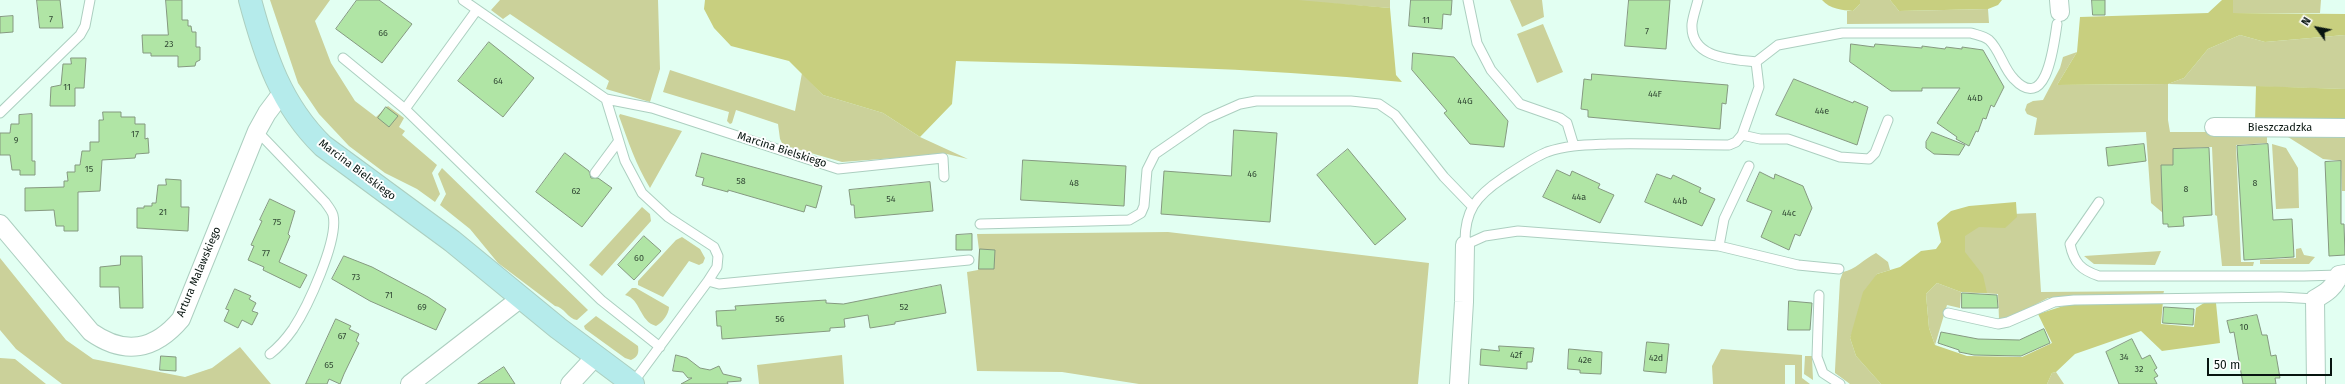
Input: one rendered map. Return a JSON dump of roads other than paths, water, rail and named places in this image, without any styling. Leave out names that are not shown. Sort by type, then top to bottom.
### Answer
[{"type":"street","name":"Marcina Bielskiego","points":[[250,0],[282,93],[295,115],[323,146],[452,241],[595,357],[633,384]]},
{"type":"street","name":"Artura Malawskiego","points":[[0,224],[91,332],[103,340],[127,347],[151,344],[163,338],[181,319],[257,131],[267,113],[282,93]]},
{"type":"street","name":"Bieszczadzka","points":[[2214,127],[2345,128]]},
{"type":"street","points":[[1459,384],[1464,302],[1464,245]]},
{"type":"street","points":[[2316,384],[2315,299],[2326,293],[2336,283],[2342,274]]},
{"type":"street","points":[[410,384],[521,298]]},
{"type":"street","points":[[570,384],[595,357]]},
{"type":"lane","points":[[0,113],[80,35],[85,26],[90,0]]},
{"type":"lane","name":"Marcina Bielskiego","points":[[463,0],[476,11],[537,50],[606,99],[652,108],[838,169],[943,158],[944,177]]},
{"type":"lane","points":[[1468,0],[1477,43],[1491,70],[1520,104],[1560,118],[1566,123],[1574,146]]},
{"type":"lane","points":[[1698,0],[1692,25],[1694,38],[1704,51],[1715,56],[1756,62],[1778,46],[1842,33],[1972,33],[1989,40],[2014,78],[2024,86],[2032,88],[2040,84],[2050,67],[2059,12]]},
{"type":"lane","points":[[405,109],[476,11]]},
{"type":"lane","points":[[343,58],[405,109],[601,300],[660,346]]},
{"type":"lane","points":[[1756,62],[1759,87],[1742,135],[1736,142],[1729,145],[1638,143],[1574,146],[1547,152],[1523,165],[1482,193],[1472,206],[1464,226],[1464,245],[1485,236],[1518,231],[1719,246],[1798,265],[1839,269]]},
{"type":"lane","name":"Marcina Bielskiego","points":[[606,99],[625,161],[642,193],[668,217],[714,247],[718,256],[717,267],[708,281],[633,384]]},
{"type":"lane","points":[[980,224],[1129,220],[1136,217],[1144,206],[1147,170],[1155,154],[1206,119],[1240,104],[1256,101],[1351,101],[1384,106],[1395,115],[1444,177],[1472,206]]},
{"type":"lane","points":[[1742,135],[1760,139],[1788,139],[1840,157],[1869,159],[1876,153],[1888,120]]},
{"type":"lane","points":[[257,131],[325,202],[333,214],[334,228],[329,250],[294,328],[283,343],[270,354]]},
{"type":"lane","points":[[595,173],[618,142]]},
{"type":"lane","points":[[1719,246],[1724,219],[1749,166]]},
{"type":"lane","points":[[2098,202],[2070,244],[2073,256],[2079,267],[2099,276],[2304,276],[2342,274]]},
{"type":"lane","points":[[708,281],[719,284],[969,260]]},
{"type":"lane","points":[[1819,295],[1817,357],[1824,373],[1840,384]]},
{"type":"lane","points":[[1948,313],[1998,324],[2008,322],[2054,302],[2074,300],[2274,297],[2315,299]]}]
